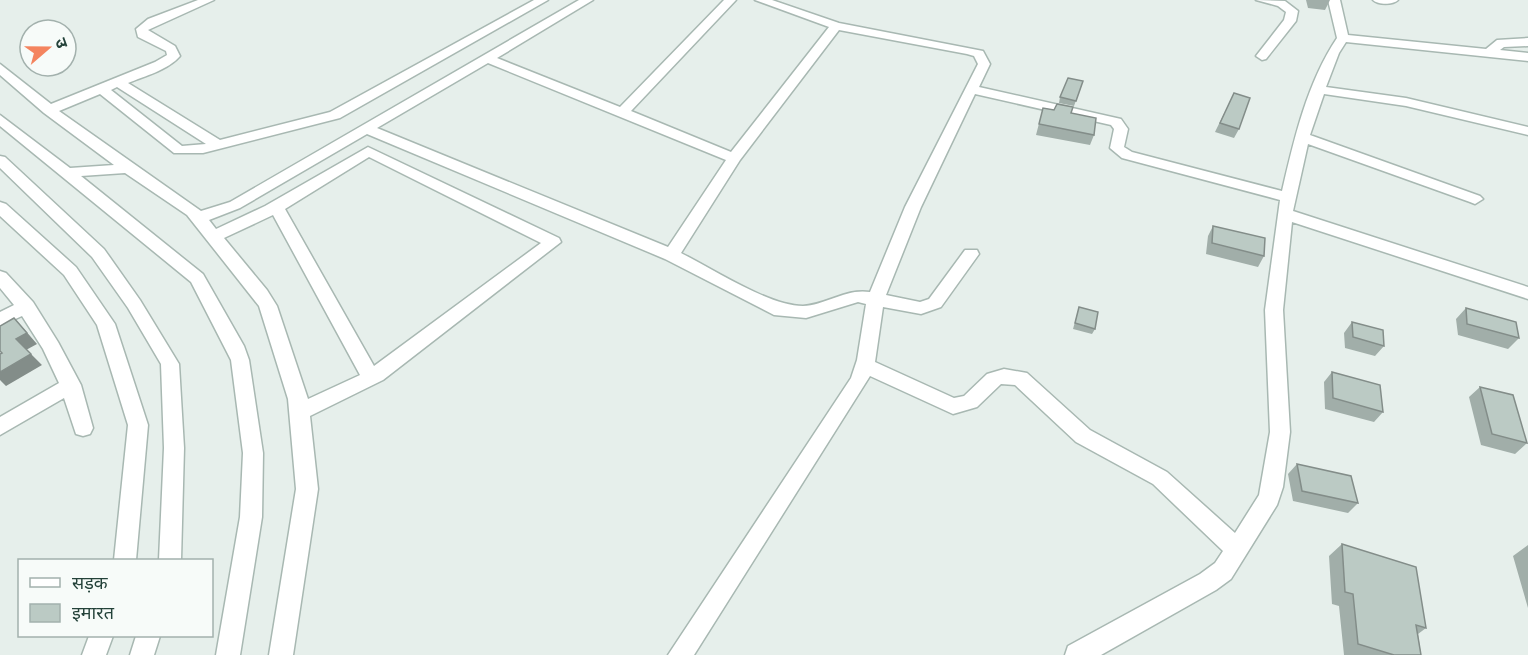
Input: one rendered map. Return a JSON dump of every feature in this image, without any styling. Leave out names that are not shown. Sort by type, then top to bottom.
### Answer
[{"type":"street","points":[[49,110],[174,56],[171,49],[142,34],[142,29],[152,22],[208,0]]},
{"type":"street","points":[[102,89],[179,150],[203,149],[335,115],[542,0]]},
{"type":"street","points":[[560,0],[582,3]]},
{"type":"street","points":[[622,113],[730,0]]},
{"type":"street","points":[[680,655],[853,391],[866,366],[876,298],[917,201],[984,64],[979,54],[836,26],[761,0]]},
{"type":"street","points":[[1262,0],[1281,3],[1292,11],[1290,21],[1262,56]]},
{"type":"street","points":[[1077,655],[1208,582],[1223,571],[1269,498],[1280,444],[1274,310],[1286,206],[1302,137],[1333,53],[1343,39],[1334,0]]},
{"type":"street","points":[[1379,0],[1392,0]]},
{"type":"street","points":[[200,217],[235,205],[582,3]]},
{"type":"street","points":[[671,255],[734,158],[836,26]]},
{"type":"street","points":[[1343,39],[1528,57]]},
{"type":"street","points":[[1490,52],[1501,43],[1528,42]]},
{"type":"street","points":[[487,58],[734,158]]},
{"type":"street","points":[[0,68],[49,110],[200,217],[268,306],[300,412],[307,489],[281,655]]},
{"type":"street","points":[[118,82],[216,144]]},
{"type":"street","points":[[971,89],[1116,122],[1121,129],[1117,148],[1127,155],[1286,206],[1372,242],[1451,271],[1528,293]]},
{"type":"street","points":[[1320,90],[1406,102],[1528,131]]},
{"type":"street","points":[[0,119],[197,278],[237,353],[252,436],[253,464],[250,535],[228,655]]},
{"type":"street","points":[[365,128],[589,223],[671,255],[780,311],[806,312],[858,296],[912,307],[929,306],[935,303],[971,254]]},
{"type":"street","points":[[1302,137],[1475,199]]},
{"type":"street","points":[[214,236],[276,207],[368,151],[554,242],[370,378],[300,412]]},
{"type":"street","points":[[0,160],[98,253],[134,304],[170,364],[174,448],[170,559]]},
{"type":"street","points":[[68,173],[128,168]]},
{"type":"street","points":[[0,207],[70,271],[106,324],[138,425],[125,559]]},
{"type":"street","points":[[276,207],[370,378]]},
{"type":"street","points":[[0,277],[27,306],[71,385],[83,428]]},
{"type":"street","points":[[0,320],[27,306]]},
{"type":"street","points":[[866,366],[952,406],[970,402],[994,379],[1004,376],[1020,378],[1083,436],[1160,478],[1236,549]]},
{"type":"street","points":[[0,427],[71,385]]},
{"type":"street","points":[[94,655],[101,637]]},
{"type":"street","points":[[142,655],[148,637]]},
{"type":"building","points":[[1068,78],[1083,81],[1076,101],[1060,97]]},
{"type":"building","points":[[1234,93],[1250,98],[1239,129],[1220,123]]},
{"type":"building","points":[[1057,104],[1073,107],[1071,113],[1096,118],[1094,135],[1039,124],[1043,108],[1054,110]]},
{"type":"building","points":[[1213,226],[1265,238],[1264,256],[1212,243]]},
{"type":"building","points":[[1079,307],[1098,312],[1095,329],[1075,323]]},
{"type":"building","points":[[1466,308],[1516,322],[1519,338],[1467,324]]},
{"type":"building","points":[[14,318],[27,333],[16,339],[31,354],[0,372],[0,354],[2,353],[0,351],[0,326]]},
{"type":"building","points":[[1352,322],[1383,330],[1384,346],[1353,337]]},
{"type":"building","points":[[1332,372],[1380,385],[1383,412],[1333,398]]},
{"type":"building","points":[[1480,387],[1513,395],[1527,443],[1492,434]]},
{"type":"building","points":[[1297,464],[1351,476],[1358,503],[1302,491]]},
{"type":"building","points":[[1342,544],[1416,567],[1426,628],[1416,625],[1421,655],[1394,655],[1358,644],[1353,594],[1345,592]]}]
